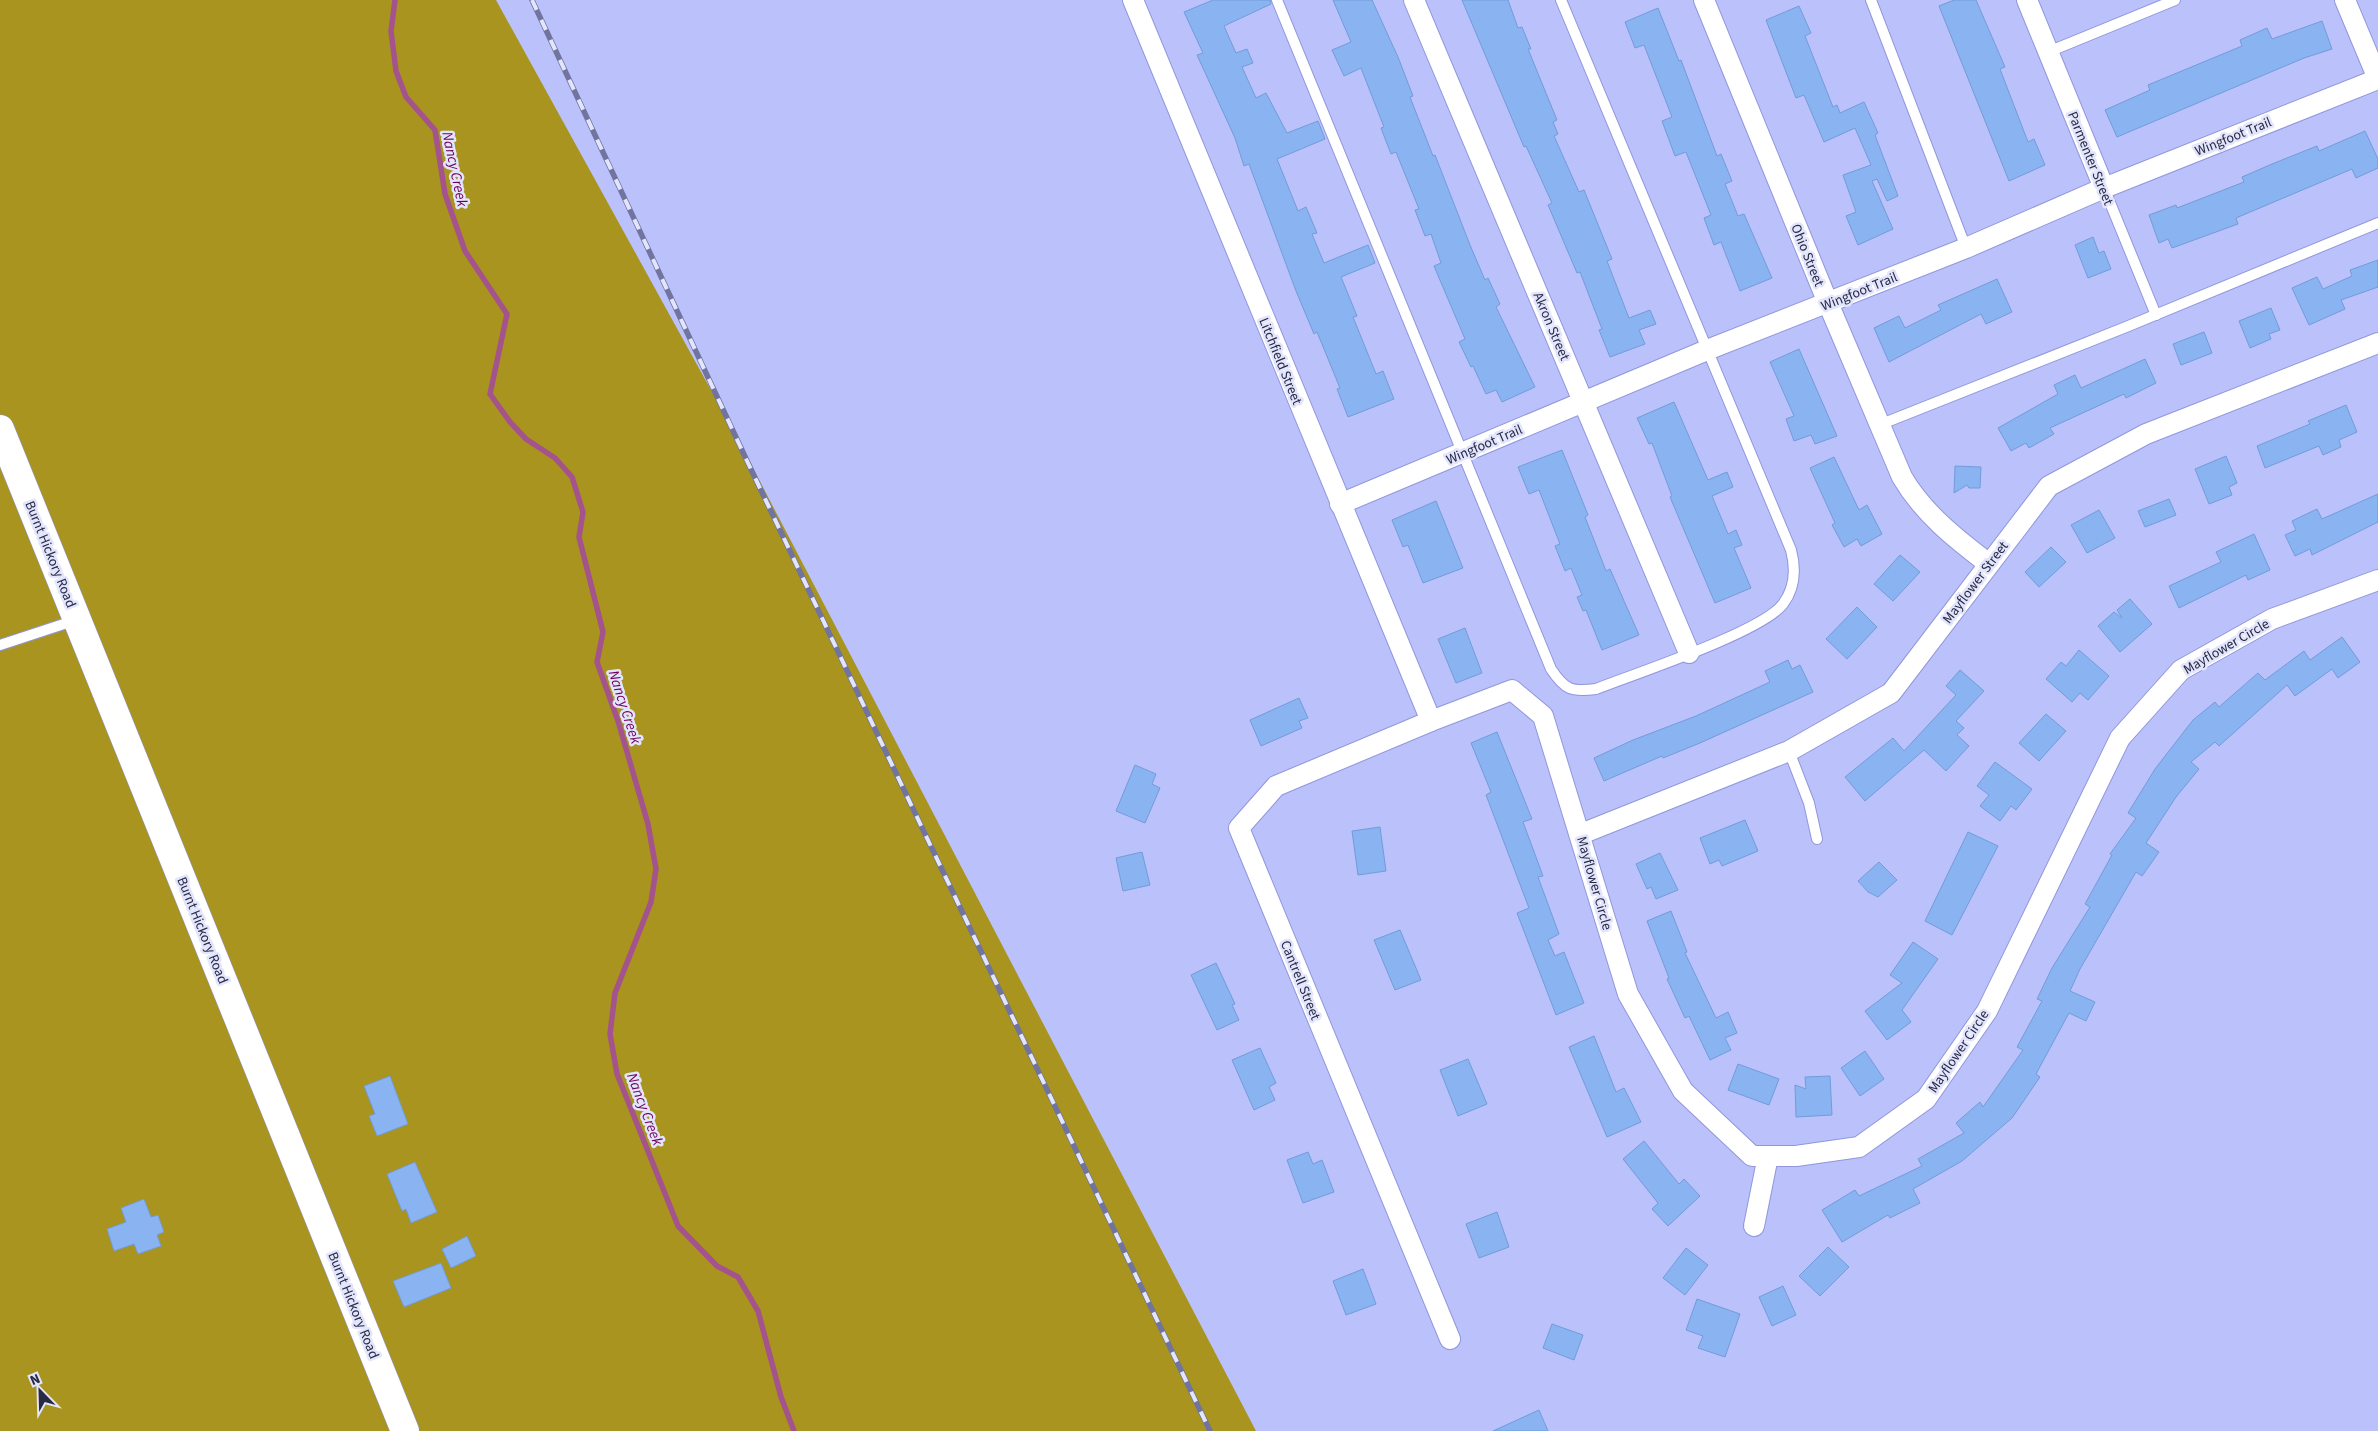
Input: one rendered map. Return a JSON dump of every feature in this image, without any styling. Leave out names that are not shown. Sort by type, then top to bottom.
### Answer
[{"type":"main road","name":"Burnt Hickory Road","points":[[0,429],[405,1431]]},
{"type":"street","name":"Litchfield Street","points":[[1133,0],[1340,504],[1432,721]]},
{"type":"street","name":"Akron Street","points":[[1414,0],[1584,401],[1688,653]]},
{"type":"street","name":"Ohio Street","points":[[1704,0],[1828,303],[1910,492],[1944,528],[1989,564]]},
{"type":"street","name":"Parmenter Street","points":[[2027,0],[2104,188]]},
{"type":"street","points":[[2345,0],[2378,79]]},
{"type":"street","name":"Wingfoot Trail","points":[[1340,504],[1464,454],[1706,350],[1966,248],[2104,188],[2378,79]]},
{"type":"street","name":"Mayflower Street","points":[[1581,834],[1790,751],[1890,693],[2049,486],[2146,434],[2378,343]]},
{"type":"street","name":"Mayflower Circle","points":[[1432,721],[1512,690],[1543,716],[1581,834],[1628,994],[1683,1091],[1752,1156],[1796,1156],[1859,1147],[1926,1099],[1987,1011],[2120,738],[2181,670],[2272,619],[2378,580]]},
{"type":"street","name":"Cantrell Street","points":[[1432,721],[1276,786],[1238,828],[1450,1339]]},
{"type":"street","points":[[1754,1226],[1768,1156]]},
{"type":"lane","points":[[1277,0],[1551,669],[1560,683],[1576,692],[1596,689],[1688,653],[1769,618],[1783,604],[1787,597],[1793,583],[1795,565],[1791,550],[1561,0]]},
{"type":"lane","points":[[1870,0],[1966,248]]},
{"type":"lane","points":[[2048,52],[2175,0]]},
{"type":"lane","name":"Parmenter Street","points":[[2104,188],[2156,315]]},
{"type":"lane","points":[[1879,424],[2156,315],[2378,224]]},
{"type":"lane","points":[[0,645],[77,620]]},
{"type":"lane","points":[[1790,751],[1809,803],[1817,839]]},
{"type":"shaded area","points":[[0,0],[496,0],[733,430],[1256,1431],[0,1431]]},
{"type":"building","points":[[1213,0],[1270,0],[1271,4],[1224,26],[1236,53],[1247,49],[1253,63],[1242,67],[1256,98],[1266,93],[1287,133],[1318,121],[1325,139],[1277,159],[1298,211],[1306,207],[1317,233],[1312,234],[1324,263],[1368,245],[1375,263],[1341,277],[1357,316],[1353,317],[1376,374],[1383,371],[1394,399],[1348,417],[1337,389],[1340,388],[1317,332],[1314,334],[1296,291],[1249,164],[1244,166],[1235,138],[1197,55],[1203,53],[1184,12]]},
{"type":"building","points":[[1333,0],[1372,0],[1398,57],[1413,96],[1410,97],[1470,245],[1485,280],[1488,278],[1500,304],[1496,307],[1535,387],[1502,402],[1496,390],[1486,394],[1473,366],[1471,367],[1459,342],[1465,339],[1434,266],[1441,263],[1431,234],[1425,236],[1415,210],[1419,209],[1396,152],[1391,154],[1381,128],[1384,127],[1361,68],[1344,76],[1332,50],[1351,42]]},
{"type":"building","points":[[1462,0],[1508,0],[1518,28],[1522,27],[1531,49],[1528,49],[1557,120],[1553,122],[1558,134],[1554,136],[1579,192],[1584,190],[1612,259],[1607,261],[1629,318],[1650,310],[1656,324],[1639,330],[1645,344],[1610,357],[1599,330],[1602,329],[1580,272],[1577,273],[1548,205],[1552,203],[1526,146],[1524,147]]},
{"type":"building","points":[[1954,0],[1976,0],[2005,67],[2000,69],[2028,142],[2034,139],[2045,165],[2009,181],[1939,6]]},
{"type":"building","points":[[1799,6],[1811,33],[1805,36],[1833,107],[1837,105],[1840,113],[1864,102],[1878,133],[1875,135],[1898,196],[1887,201],[1877,179],[1872,181],[1893,229],[1858,245],[1846,216],[1856,212],[1843,175],[1871,165],[1855,128],[1824,142],[1804,95],[1796,98],[1766,20]]},
{"type":"building","points":[[1658,8],[1679,61],[1681,60],[1717,156],[1721,154],[1732,181],[1725,184],[1738,216],[1744,214],[1772,278],[1740,291],[1721,242],[1714,245],[1704,218],[1711,215],[1686,152],[1675,156],[1662,121],[1672,117],[1644,45],[1635,48],[1625,22]]},
{"type":"building","points":[[2322,21],[2332,49],[2304,58],[2117,137],[2105,110],[2150,90],[2148,85],[2242,46],[2240,40],[2267,28],[2272,39]]},
{"type":"building","points":[[2365,131],[2378,159],[2378,168],[2356,178],[2352,169],[2236,218],[2238,224],[2172,248],[2168,239],[2159,243],[2149,215],[2176,205],[2177,208],[2244,182],[2242,177],[2272,164],[2317,146],[2319,151]]},
{"type":"building","points":[[2093,237],[2099,253],[2104,251],[2111,269],[2088,278],[2075,245]]},
{"type":"building","points":[[2378,260],[2378,287],[2341,300],[2345,309],[2309,325],[2292,288],[2317,277],[2323,289],[2352,276],[2350,270]]},
{"type":"building","points":[[1997,279],[2012,312],[1986,324],[1981,314],[1889,362],[1874,328],[1899,316],[1905,328],[1941,310],[1938,305]]},
{"type":"building","points":[[2271,308],[2280,330],[2269,334],[2271,339],[2250,348],[2239,321]]},
{"type":"building","points":[[2204,332],[2212,353],[2181,365],[2173,344]]},
{"type":"building","points":[[1799,349],[1837,436],[1815,444],[1811,435],[1794,441],[1786,419],[1794,416],[1770,362]]},
{"type":"building","points":[[2145,359],[2156,383],[2126,398],[2124,394],[2050,428],[2054,434],[2029,448],[2026,443],[2011,451],[1998,428],[2058,394],[2054,385],[2075,375],[2081,388]]},
{"type":"building","points":[[1674,402],[1708,480],[1727,472],[1733,487],[1712,496],[1728,534],[1736,530],[1742,545],[1734,548],[1751,588],[1715,603],[1670,497],[1672,496],[1652,443],[1649,444],[1637,418]]},
{"type":"building","points":[[2346,405],[2357,432],[2339,440],[2341,447],[2323,455],[2319,446],[2265,468],[2257,446],[2310,424],[2308,421]]},
{"type":"building","points":[[1562,450],[1588,515],[1585,517],[1606,571],[1610,569],[1639,635],[1602,650],[1586,610],[1583,611],[1577,597],[1582,595],[1571,568],[1565,571],[1555,546],[1560,544],[1539,490],[1529,494],[1518,467]]},
{"type":"building","points":[[2226,456],[2237,483],[2229,487],[2232,495],[2209,504],[2195,469]]},
{"type":"building","points":[[1834,457],[1859,510],[1867,505],[1882,534],[1861,546],[1857,539],[1844,547],[1832,525],[1835,523],[1810,468]]},
{"type":"building","points":[[1955,466],[1981,467],[1980,488],[1969,488],[1967,485],[1954,493]]},
{"type":"building","points":[[2378,494],[2378,522],[2312,555],[2310,549],[2295,556],[2285,535],[2296,530],[2292,521],[2317,509],[2322,519]]},
{"type":"building","points":[[2169,499],[2176,515],[2145,527],[2138,511]]},
{"type":"building","points":[[1436,501],[1463,568],[1423,583],[1408,545],[1403,547],[1392,520]]},
{"type":"building","points":[[2099,510],[2115,538],[2087,553],[2071,525]]},
{"type":"building","points":[[2254,534],[2270,570],[2248,580],[2246,575],[2179,608],[2169,586],[2221,562],[2216,552]]},
{"type":"building","points":[[2051,547],[2066,562],[2039,587],[2025,572]]},
{"type":"building","points":[[1900,555],[1920,572],[1893,601],[1874,584]]},
{"type":"building","points":[[2130,599],[2152,624],[2120,652],[2098,626],[2114,612],[2122,618],[2117,610]]},
{"type":"building","points":[[1857,607],[1877,627],[1847,659],[1826,639]]},
{"type":"building","points":[[1465,628],[1482,673],[1456,683],[1438,639]]},
{"type":"building","points":[[2342,637],[2360,662],[2338,678],[2332,669],[2295,696],[2287,685],[2219,746],[2215,742],[2191,762],[2199,769],[2176,797],[2146,843],[2159,852],[2142,876],[2136,872],[2080,969],[2070,991],[2095,1002],[2086,1021],[2069,1013],[2036,1074],[2040,1077],[2012,1118],[1962,1161],[1913,1189],[1920,1203],[1890,1218],[1888,1215],[1842,1242],[1822,1210],[1855,1190],[1859,1196],[1922,1166],[1918,1159],[1964,1133],[1956,1123],[1980,1102],[1983,1107],[2023,1050],[2017,1047],[2042,1001],[2037,999],[2052,968],[2090,907],[2085,904],[2112,855],[2110,854],[2136,818],[2128,813],[2155,769],[2193,720],[2215,702],[2219,707],[2258,673],[2265,680],[2304,651],[2310,660]]},
{"type":"building","points":[[2079,650],[2109,676],[2088,700],[2080,693],[2072,702],[2046,679],[2061,662],[2066,666]]},
{"type":"building","points":[[1788,660],[1792,669],[1800,665],[1813,692],[1700,743],[1663,758],[1662,756],[1604,781],[1594,758],[1633,740],[1696,716],[1770,682],[1765,671]]},
{"type":"building","points":[[1960,670],[1984,691],[1956,721],[1964,728],[1957,735],[1969,746],[1946,771],[1924,750],[1865,801],[1845,777],[1893,738],[1904,751],[1956,695],[1946,686]]},
{"type":"building","points":[[1299,698],[1308,718],[1299,721],[1302,728],[1261,746],[1250,720]]},
{"type":"building","points":[[2046,714],[2066,731],[2039,761],[2019,743]]},
{"type":"building","points":[[1497,732],[1532,819],[1523,822],[1543,876],[1538,877],[1559,934],[1548,940],[1555,956],[1564,952],[1584,1003],[1556,1015],[1517,913],[1529,908],[1486,795],[1491,792],[1471,743]]},
{"type":"building","points":[[1995,762],[2032,789],[2016,810],[2011,806],[2000,821],[1980,806],[1989,795],[1977,786]]},
{"type":"building","points":[[1135,765],[1156,774],[1152,784],[1160,788],[1145,823],[1116,811]]},
{"type":"building","points":[[1745,820],[1758,851],[1722,866],[1719,860],[1710,864],[1700,838]]},
{"type":"building","points":[[1380,827],[1386,871],[1358,875],[1352,831]]},
{"type":"building","points":[[1968,832],[1998,846],[1952,935],[1925,921]]},
{"type":"building","points":[[1142,852],[1150,885],[1123,891],[1116,858]]},
{"type":"building","points":[[1660,853],[1678,890],[1656,899],[1651,887],[1647,889],[1636,864]]},
{"type":"building","points":[[1879,862],[1897,880],[1878,897],[1868,892],[1858,881]]},
{"type":"building","points":[[1671,911],[1687,952],[1685,953],[1716,1018],[1728,1012],[1737,1033],[1725,1038],[1731,1050],[1710,1060],[1689,1016],[1685,1018],[1667,979],[1669,978],[1647,921]]},
{"type":"building","points":[[1400,930],[1421,980],[1395,990],[1374,940]]},
{"type":"building","points":[[1913,942],[1938,959],[1902,1010],[1911,1022],[1887,1040],[1865,1011],[1902,983],[1890,975]]},
{"type":"building","points":[[1216,963],[1235,1004],[1232,1005],[1239,1020],[1217,1030],[1191,975]]},
{"type":"building","points":[[1594,1036],[1616,1092],[1624,1088],[1641,1122],[1607,1137],[1569,1047]]},
{"type":"building","points":[[1260,1048],[1276,1083],[1269,1087],[1275,1100],[1254,1110],[1232,1060]]},
{"type":"building","points":[[1865,1051],[1884,1079],[1860,1096],[1841,1068]]},
{"type":"building","points":[[1468,1059],[1487,1104],[1458,1116],[1440,1070]]},
{"type":"building","points":[[1738,1064],[1779,1079],[1769,1105],[1728,1090]]},
{"type":"building","points":[[390,1076],[408,1124],[377,1136],[369,1116],[375,1114],[364,1086]]},
{"type":"building","points":[[1830,1076],[1832,1115],[1796,1117],[1795,1085],[1806,1089],[1805,1077]]},
{"type":"building","points":[[1644,1141],[1679,1184],[1684,1179],[1700,1196],[1668,1226],[1652,1209],[1658,1203],[1623,1159]]},
{"type":"building","points":[[1308,1152],[1313,1164],[1322,1160],[1334,1192],[1303,1203],[1287,1160]]},
{"type":"building","points":[[415,1162],[437,1212],[411,1223],[406,1209],[402,1211],[387,1174]]},
{"type":"building","points":[[144,1199],[151,1217],[158,1215],[164,1232],[157,1235],[161,1246],[138,1254],[134,1244],[114,1251],[107,1229],[126,1222],[121,1208]]},
{"type":"building","points":[[1497,1212],[1509,1247],[1479,1258],[1466,1224]]},
{"type":"building","points":[[467,1236],[476,1256],[451,1268],[442,1249]]},
{"type":"building","points":[[1828,1247],[1849,1267],[1820,1296],[1799,1276]]},
{"type":"building","points":[[1686,1248],[1708,1265],[1685,1295],[1663,1278]]},
{"type":"building","points":[[441,1263],[451,1288],[404,1307],[393,1281]]},
{"type":"building","points":[[1363,1269],[1376,1304],[1346,1315],[1333,1281]]},
{"type":"building","points":[[1783,1286],[1796,1315],[1772,1326],[1759,1297]]},
{"type":"building","points":[[1697,1299],[1740,1314],[1725,1357],[1698,1348],[1703,1336],[1686,1330]]},
{"type":"building","points":[[1552,1324],[1583,1335],[1574,1360],[1543,1348]]},
{"type":"building","points":[[1539,1410],[1548,1431],[1493,1431]]},
{"type":"waterway","name":"Nancy Creek","points":[[395,0],[391,31],[396,71],[406,97],[435,130],[445,194],[465,251],[507,314],[490,394],[510,422],[526,439],[555,458],[572,477],[583,512],[579,537],[603,632],[597,662],[618,721],[648,824],[656,869],[651,902],[615,993],[610,1034],[617,1074],[678,1226],[717,1266],[738,1277],[758,1311],[781,1397],[794,1431]]},
{"type":"railway","points":[[532,0],[748,463],[1210,1431]]}]
